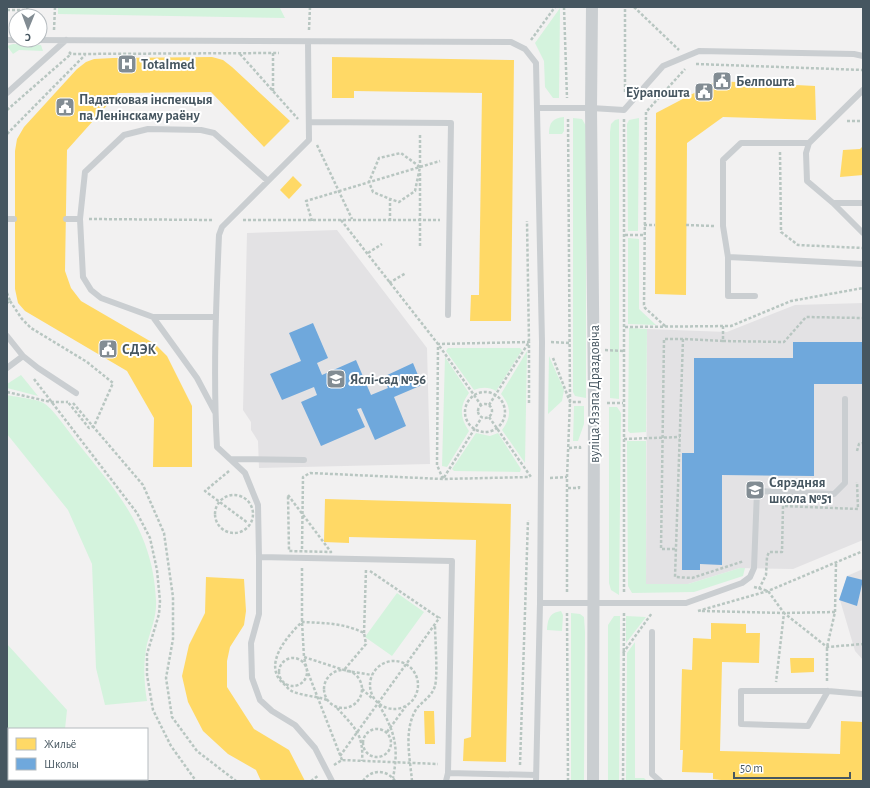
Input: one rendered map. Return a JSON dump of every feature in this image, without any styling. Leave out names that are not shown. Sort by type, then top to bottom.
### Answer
[{"type":"street","name":"вуліца Язэпа Драздовіча","points":[[592,7],[591,108],[594,350],[592,603],[593,781]]},
{"type":"lane","points":[[48,40],[511,42],[525,49],[536,63],[542,342],[540,603],[536,778],[520,774],[448,773]]},
{"type":"lane","points":[[7,93],[66,40]]},
{"type":"lane","points":[[308,42],[309,140],[229,220],[219,235],[215,317],[215,413],[217,447],[245,473],[252,487],[258,505],[259,614],[251,644],[252,678],[260,700],[272,711],[295,725],[315,748],[332,781]]},
{"type":"lane","points":[[537,108],[591,108],[624,110],[663,66],[699,51],[854,54],[863,56]]},
{"type":"lane","points":[[863,90],[809,144],[806,153],[807,181],[833,203],[863,233]]},
{"type":"lane","points":[[309,122],[451,124],[448,315]]},
{"type":"lane","points":[[215,317],[153,316],[101,298],[91,290],[82,277],[80,219],[85,172],[124,135],[148,129],[201,130],[214,133],[268,181]]},
{"type":"lane","points":[[755,296],[728,296],[728,257],[723,226],[723,160],[741,143],[809,144]]},
{"type":"lane","points":[[833,203],[863,202]]},
{"type":"lane","points":[[7,219],[14,219]]},
{"type":"lane","points":[[66,219],[80,219]]},
{"type":"lane","points":[[728,257],[863,264]]},
{"type":"lane","points":[[153,316],[197,378],[215,413]]},
{"type":"lane","points":[[7,336],[23,356],[38,368],[76,393]]},
{"type":"lane","points":[[7,368],[23,356]]},
{"type":"lane","points":[[540,603],[686,603],[742,583],[750,577],[754,568],[757,491],[834,494],[845,483],[845,399]]},
{"type":"lane","points":[[230,459],[304,460]]},
{"type":"lane","points":[[259,557],[452,561],[448,773],[446,781]]},
{"type":"lane","points":[[652,632],[652,774],[660,781]]},
{"type":"lane","points":[[828,691],[808,726],[741,724],[741,691],[828,691],[863,694]]},
{"type":"path","points":[[7,10],[26,10],[28,7]]},
{"type":"path","points":[[308,42],[310,7]]},
{"type":"path","points":[[525,49],[555,7]]},
{"type":"path","points":[[564,7],[568,109],[570,402],[567,602],[568,781]]},
{"type":"path","points":[[623,781],[625,7]]},
{"type":"path","points":[[634,7],[686,56]]},
{"type":"path","points":[[240,53],[300,121],[309,140],[316,142],[352,219]]},
{"type":"path","points":[[273,53],[273,91]]},
{"type":"path","points":[[7,110],[71,54]]},
{"type":"path","points":[[8,132],[86,54]]},
{"type":"path","points":[[665,326],[645,308],[644,225],[646,112],[689,64],[863,70]]},
{"type":"path","points":[[420,123],[420,246]]},
{"type":"path","points":[[780,144],[781,232],[798,245],[863,248]]},
{"type":"path","points":[[401,153],[420,167],[414,191],[399,202],[373,192],[369,182],[379,158],[401,153]]},
{"type":"path","points":[[312,221],[306,201],[450,158]]},
{"type":"path","points":[[390,199],[390,221]]},
{"type":"path","points":[[80,219],[312,221],[340,219],[390,221],[449,220]]},
{"type":"path","points":[[340,219],[438,344],[481,405]]},
{"type":"path","points":[[644,225],[655,225]]},
{"type":"path","points":[[686,225],[723,226]]},
{"type":"path","points":[[625,236],[644,235]]},
{"type":"path","points":[[368,253],[382,244]]},
{"type":"path","points":[[389,283],[406,272]]},
{"type":"path","points":[[625,327],[731,326],[792,301],[863,288]]},
{"type":"path","points":[[7,292],[10,301],[22,319],[31,328],[87,362],[113,383],[94,426]]},
{"type":"path","points":[[676,549],[661,549],[664,339],[784,342],[806,317],[863,318]]},
{"type":"path","points":[[723,326],[724,341]]},
{"type":"path","points":[[683,339],[675,577],[692,578],[748,560],[767,560]]},
{"type":"path","points":[[438,344],[529,342]]},
{"type":"path","points":[[489,417],[492,410],[490,405],[529,342]]},
{"type":"path","points":[[529,342],[529,405]]},
{"type":"path","points":[[547,342],[569,343]]},
{"type":"path","points":[[438,344],[437,465],[443,479]]},
{"type":"path","points":[[594,350],[625,351]]},
{"type":"path","points":[[30,374],[137,513],[150,538],[157,570],[160,601],[159,614],[147,654],[147,674],[153,710],[171,746],[196,781]]},
{"type":"path","points":[[485,391],[496,394],[504,405],[506,411],[505,418],[497,429],[486,432],[475,430],[466,420],[465,412],[469,399],[474,395],[485,391]]},
{"type":"path","points":[[7,392],[51,402],[67,401],[89,428],[94,426]]},
{"type":"path","points":[[481,405],[490,405]]},
{"type":"path","points":[[481,405],[478,410],[479,415],[482,417]]},
{"type":"path","points":[[443,479],[482,417]]},
{"type":"path","points":[[482,417],[489,417]]},
{"type":"path","points":[[489,417],[530,476]]},
{"type":"path","points":[[94,426],[144,485],[164,533],[173,597],[173,639],[166,678],[172,717],[197,751],[236,781]]},
{"type":"path","points":[[624,439],[680,437]]},
{"type":"path","points":[[856,452],[859,444],[863,443]]},
{"type":"path","points":[[569,448],[580,447],[580,454]]},
{"type":"path","points":[[530,469],[530,484]]},
{"type":"path","points":[[233,475],[229,471],[205,491],[258,530]]},
{"type":"path","points":[[281,682],[290,686],[299,685],[305,679],[307,670],[304,657],[302,622],[303,477],[310,473],[443,479],[530,476],[541,478],[568,477]]},
{"type":"path","points":[[759,589],[766,575],[767,560],[770,552],[782,552],[783,506],[858,509],[857,481]]},
{"type":"path","points":[[568,488],[579,488],[580,482]]},
{"type":"path","points":[[248,496],[253,513],[250,524],[241,532],[235,533],[223,528],[216,518],[216,512],[220,502],[226,497],[232,495],[244,497],[249,501]]},
{"type":"path","points":[[288,495],[303,514],[331,552],[289,551],[288,495]]},
{"type":"path","points":[[520,774],[528,516]]},
{"type":"path","points":[[742,583],[768,591],[863,551]]},
{"type":"path","points":[[828,691],[827,647],[835,612],[836,563]]},
{"type":"path","points":[[345,670],[366,644],[364,633],[366,568],[439,618]]},
{"type":"path","points":[[768,591],[784,613],[827,647],[863,644]]},
{"type":"path","points":[[340,756],[452,601]]},
{"type":"path","points":[[699,611],[784,613],[835,612]]},
{"type":"path","points":[[775,691],[784,613]]},
{"type":"path","points":[[362,761],[363,747],[364,738],[370,731],[379,728],[387,732],[392,740],[390,749],[383,756],[379,757],[370,755],[363,747],[358,731],[337,707],[327,700],[293,692],[281,682],[275,672],[276,656],[295,629],[302,622],[333,623],[351,627],[364,633]]},
{"type":"path","points":[[412,781],[408,737],[412,718],[435,687],[434,624]]},
{"type":"path","points":[[304,657],[345,670],[372,675]]},
{"type":"path","points":[[281,682],[279,667],[285,660],[294,658],[299,659],[305,665],[342,760],[438,764],[448,773]]},
{"type":"path","points":[[363,781],[371,774],[377,772],[383,772],[394,780],[396,762],[394,737],[390,727],[378,703],[370,690],[372,675],[382,664],[398,662],[406,665],[412,670],[418,685],[416,693],[390,727],[387,732]]},
{"type":"path","points":[[327,700],[324,688],[326,681],[334,672],[345,670],[357,677],[362,688],[378,703],[390,709],[406,706]]},
{"type":"path","points":[[337,707],[343,708],[354,704],[358,700],[362,688]]},
{"type":"shaded area","name":"Яслі-сад №56","points":[[337,230],[427,348],[430,464],[259,468],[258,441],[251,430],[251,422],[243,410],[247,233]]},
{"type":"shaded area","name":"Сярэдняя школа №51","points":[[863,303],[863,540],[793,569],[740,568],[688,584],[646,584],[647,329],[727,332],[795,305]]},
{"type":"shaded area","points":[[863,569],[863,660],[855,651],[840,600],[847,576]]},
{"type":"green space","points":[[58,7],[280,8],[285,18],[58,14]]},
{"type":"green space","points":[[560,8],[559,98],[553,98],[545,87],[544,61],[535,43]]},
{"type":"green space","points":[[8,48],[42,48],[43,51],[19,50],[13,54]]},
{"type":"green space","points":[[564,117],[564,131],[562,134],[549,134],[552,121],[557,118]]},
{"type":"green space","points":[[573,118],[582,119],[586,126],[586,398],[575,396],[573,392]]},
{"type":"green space","points":[[639,118],[638,231],[628,231],[627,124],[629,120]]},
{"type":"green space","points":[[619,119],[619,399],[610,398],[610,132],[611,124],[615,120]]},
{"type":"green space","points":[[628,238],[639,239],[639,309],[656,325],[628,324]]},
{"type":"green space","points":[[629,328],[647,329],[646,432],[630,433],[628,431]]},
{"type":"green space","points":[[448,348],[520,348],[522,350],[496,391],[485,388],[474,390],[446,351]]},
{"type":"green space","points":[[527,351],[525,463],[502,430],[509,416],[509,412],[507,403],[501,394]]},
{"type":"green space","points":[[549,356],[564,390],[562,401],[548,414]]},
{"type":"green space","points":[[445,357],[469,393],[462,407],[462,417],[469,431],[447,467],[442,466]]},
{"type":"green space","points":[[21,375],[38,396],[7,388],[7,384]]},
{"type":"green space","points":[[7,395],[42,402],[53,411],[119,495],[140,532],[148,553],[153,575],[156,600],[155,617],[147,644],[144,665],[147,701],[105,705],[96,668],[92,564],[68,510],[7,434]]},
{"type":"green space","points":[[574,406],[584,406],[584,424],[578,441],[573,441]]},
{"type":"green space","points":[[609,407],[617,407],[621,413],[619,595],[611,590],[609,583]]},
{"type":"green space","points":[[476,433],[490,436],[498,433],[521,469],[520,472],[454,471],[452,469]]},
{"type":"green space","points":[[627,441],[646,441],[646,584],[688,584],[740,568],[745,568],[743,576],[694,592],[632,593],[628,586]]},
{"type":"green space","points":[[397,593],[424,612],[392,656],[365,637]]},
{"type":"green space","points":[[561,611],[563,615],[562,631],[547,630],[550,617],[554,613]]},
{"type":"green space","points":[[571,613],[580,614],[584,617],[584,781],[571,781]]},
{"type":"green space","points":[[614,616],[620,616],[619,781],[608,781],[608,625]]},
{"type":"green space","points":[[626,616],[646,617],[626,643]]},
{"type":"green space","points":[[635,642],[635,778],[644,778],[647,781],[626,781],[627,653]]},
{"type":"green space","points":[[7,644],[67,710],[65,728],[8,728],[8,780],[57,781],[7,781]]},
{"type":"building: Жильё","points":[[212,57],[223,60],[232,67],[290,121],[264,147],[211,92],[118,93],[67,150],[65,271],[71,288],[81,301],[155,344],[167,356],[192,406],[192,467],[153,467],[154,418],[127,371],[25,311],[18,303],[15,289],[15,151],[17,139],[24,127],[77,69],[86,62],[94,59],[113,58]]},
{"type":"building: Жильё","points":[[332,57],[514,60],[511,321],[470,321],[471,295],[479,295],[482,93],[354,91],[354,98],[332,98]]},
{"type":"building: Жильё","points":[[717,81],[815,86],[816,120],[723,117],[687,143],[686,295],[655,294],[656,113]]},
{"type":"building: Жильё","points":[[863,146],[863,175],[840,177],[843,150],[860,149]]},
{"type":"building: Жильё","points":[[293,176],[302,185],[289,199],[280,190]]},
{"type":"building: Жильё","points":[[325,499],[511,504],[506,762],[463,761],[464,739],[471,737],[476,540],[349,537],[349,543],[324,542]]},
{"type":"building: Жильё","points":[[206,577],[244,579],[246,611],[244,625],[230,647],[227,661],[227,687],[254,729],[289,750],[305,781],[261,781],[256,770],[228,754],[203,731],[188,702],[182,676],[189,645],[205,613]]},
{"type":"building: Жильё","points":[[711,623],[746,624],[746,633],[760,633],[759,663],[722,662],[720,751],[840,754],[841,721],[863,722],[863,781],[729,781],[713,779],[713,773],[682,772],[683,750],[680,750],[682,669],[692,670],[693,638],[711,639]]},
{"type":"building: Жильё","points":[[790,658],[814,658],[814,672],[791,673]]},
{"type":"building: Жильё","points":[[424,711],[434,711],[435,744],[425,744]]},
{"type":"building: Школы","points":[[313,323],[328,358],[317,363],[322,375],[356,360],[371,395],[388,388],[383,377],[413,363],[422,385],[394,397],[406,426],[375,440],[361,408],[357,409],[365,427],[321,446],[301,402],[317,395],[314,387],[282,400],[270,374],[301,361],[289,333]]},
{"type":"building: Школы","points":[[793,342],[863,342],[863,384],[814,384],[814,476],[722,475],[722,565],[700,564],[700,570],[682,570],[682,453],[694,453],[694,358],[793,358]]},
{"type":"building: Школы","points":[[847,576],[863,580],[857,606],[839,600]]},
{"type":"place","name":"Totalmed","points":[[127,64]]},
{"type":"place","name":"Белпошта","points":[[722,81]]},
{"type":"place","name":"Еўрапошта","points":[[704,92]]},
{"type":"place","name":"Падатковая інспекцыя па Ленінскаму раёну","points":[[65,107]]},
{"type":"place","name":"СДЭК","points":[[108,349]]},
{"type":"place","name":"Яслі-сад №56","points":[[336,379]]},
{"type":"place","name":"Сярэдняя школа №51","points":[[755,490]]}]
